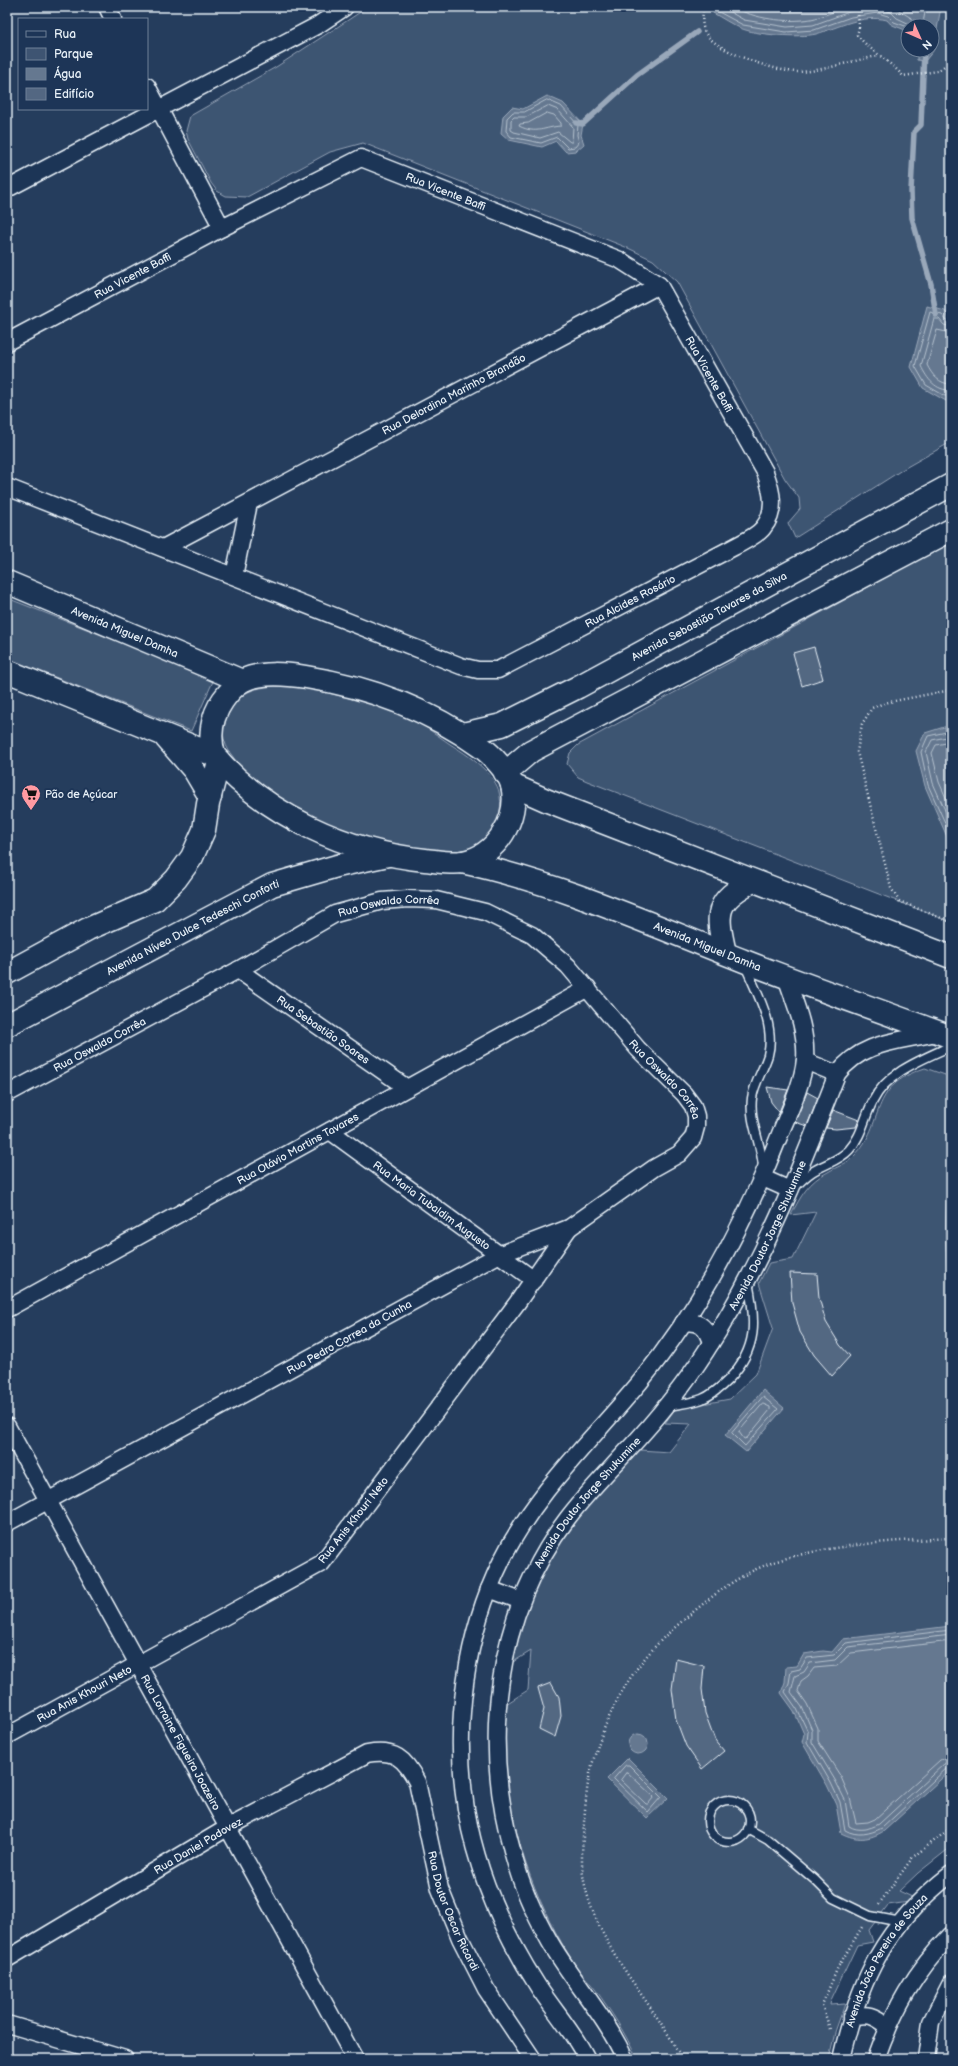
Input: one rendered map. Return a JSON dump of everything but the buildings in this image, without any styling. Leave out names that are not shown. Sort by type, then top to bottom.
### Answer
[{"type":"main road","name":"Avenida Sebastião Tavares da Silva","points":[[463,734],[502,725],[578,687],[951,485]]},
{"type":"main road","points":[[951,530],[531,751],[509,779],[512,810],[506,828],[497,842],[482,855],[462,862],[402,858],[388,855],[336,838],[295,820],[234,777],[217,758],[210,742],[212,722],[220,704],[229,692],[242,680],[269,674],[294,675],[343,682],[383,695],[412,707],[463,734],[485,750],[499,764],[509,779],[548,801],[951,957]]},
{"type":"main road","name":"Avenida Miguel Damha","points":[[7,582],[242,680]]},
{"type":"main road","points":[[7,671],[217,758]]},
{"type":"main road","points":[[164,736],[194,770],[210,797]]},
{"type":"main road","points":[[7,973],[88,929],[155,900],[176,879],[192,857],[204,830],[217,758]]},
{"type":"main road","name":"Avenida Nívea Dulce Tedeschi Conforti","points":[[7,1025],[272,885],[337,866],[388,855]]},
{"type":"main road","name":"Avenida Miguel Damha","points":[[462,862],[488,868],[580,898],[947,1038]]},
{"type":"main road","points":[[734,957],[719,927],[719,914],[724,901],[734,890],[753,881]]},
{"type":"street","points":[[107,7],[112,18]]},
{"type":"street","points":[[7,189],[160,110],[318,25],[345,7]]},
{"type":"street","points":[[148,88],[222,228]]},
{"type":"street","name":"Rua Vicente Baffi","points":[[7,342],[222,228],[361,158],[620,260],[659,285],[765,472],[772,492],[771,512]]},
{"type":"street","name":"Rua Delordina Marinho Brandão","points":[[163,548],[659,285]]},
{"type":"street","name":"Rua Alcides Rosário","points":[[7,487],[461,666],[478,670],[498,670],[734,547],[763,529],[771,512]]},
{"type":"street","points":[[234,576],[249,503]]},
{"type":"street","name":"Rua Oswaldo Corrêa","points":[[7,1094],[238,970],[335,914],[382,901],[408,899],[436,900],[485,912],[532,936],[568,966],[588,988],[612,1020],[638,1049],[684,1094],[693,1106],[696,1116],[696,1127],[693,1138],[687,1146]]},
{"type":"street","name":"Rua Sebastião Soares","points":[[238,970],[408,1088]]},
{"type":"street","points":[[587,2059],[570,2029],[530,1974],[496,1910],[475,1846],[466,1809],[462,1767],[462,1728],[467,1672],[476,1627],[488,1589],[518,1531],[556,1477],[640,1382],[707,1287],[738,1233],[763,1178],[794,1101],[805,1061],[805,1039],[786,977]]},
{"type":"street","name":"Rua Otávio Martins Tavares","points":[[7,1309],[588,988]]},
{"type":"street","name":"Avenida Doutor Jorge Shukumine","points":[[625,2059],[618,2043],[593,2004],[550,1943],[523,1887],[512,1853],[497,1773],[495,1734],[500,1684],[510,1635],[521,1601],[535,1572],[566,1520],[666,1406],[711,1343],[774,1229],[837,1074],[846,1062],[857,1054],[873,1046],[947,1038]]},
{"type":"street","points":[[805,1061],[837,1074]]},
{"type":"street","name":"Rua Maria Tubaldim Augusto","points":[[330,1131],[498,1256],[534,1280]]},
{"type":"street","name":"Rua Pedro Correa da Cunha","points":[[7,1523],[498,1256],[569,1228],[654,1168],[680,1154],[687,1146]]},
{"type":"street","points":[[763,1178],[790,1190]]},
{"type":"street","name":"Rua Anis Khouri Neto","points":[[7,1736],[322,1563],[534,1280],[569,1228]]},
{"type":"street","points":[[683,1323],[691,1322],[699,1324],[707,1332],[711,1343]]},
{"type":"street","name":"Rua Lorraine Figueira Joazeiro","points":[[7,1426],[49,1500],[226,1828],[355,2059]]},
{"type":"street","points":[[488,1589],[521,1601]]},
{"type":"street","name":"Rua Daniel Padovez","points":[[7,1958],[226,1828],[367,1754],[382,1751],[395,1756]]},
{"type":"street","name":"Rua Doutor Oscar Ricardi","points":[[395,1756],[405,1763],[417,1782],[440,1889],[460,1938],[486,1989],[533,2059]]},
{"type":"street","name":"Avenida João Pereira de Souza","points":[[841,2059],[851,2017],[863,1983],[878,1955],[901,1922],[933,1888],[951,1874]]},
{"type":"street","points":[[876,2059],[888,2026],[900,2001],[937,1949],[951,1935]]},
{"type":"street","points":[[926,2059],[931,2022],[951,1983]]},
{"type":"street","points":[[851,2017],[864,2014],[875,2017],[888,2026]]},
{"type":"street","points":[[7,2024],[125,2059]]},
{"type":"lane","points":[[734,957],[764,1011],[770,1040],[768,1054],[752,1098],[752,1117],[762,1154],[763,1178]]},
{"type":"lane","points":[[790,1190],[812,1172],[838,1159],[848,1151],[858,1138],[873,1101],[882,1085],[926,1057],[947,1038]]},
{"type":"lane","points":[[666,1406],[702,1399],[720,1388],[738,1368],[750,1347],[754,1326],[754,1310],[747,1280]]},
{"type":"lane","points":[[733,1801],[740,1803],[749,1814],[748,1829],[744,1835],[732,1842],[718,1839],[709,1827],[708,1820],[710,1812],[720,1802],[733,1801]]},
{"type":"lane","points":[[748,1829],[768,1840],[834,1898],[870,1916],[901,1922]]},
{"type":"path","points":[[704,7],[702,19],[706,34],[721,47],[743,57],[778,69],[796,72],[817,71],[855,60],[879,56]]},
{"type":"path","points":[[858,7],[859,28],[857,35],[869,49],[892,64],[903,76],[938,71],[951,61]]},
{"type":"path","points":[[951,690],[884,703],[872,708],[862,724],[857,752],[891,888],[899,901],[951,922]]},
{"type":"path","points":[[682,2059],[663,2023],[627,1977],[612,1952],[598,1922],[584,1880],[582,1853],[588,1784],[596,1755],[608,1724],[629,1680],[652,1650],[707,1600],[740,1576],[763,1566],[802,1555],[852,1547],[951,1538]]},
{"type":"path","points":[[828,2036],[830,2029],[822,2005],[838,1967],[870,1916],[913,1857],[951,1828]]},
{"type":"green space","points":[[368,7],[951,7],[951,442],[905,468],[795,538],[788,523],[800,509],[799,498],[785,479],[677,282],[653,260],[628,248],[363,143],[330,152],[247,197],[226,196],[217,191],[211,183],[188,139],[186,131],[190,116],[276,67]]},
{"type":"green space","points":[[951,542],[951,922],[587,781],[578,777],[567,764],[570,753],[578,745]]},
{"type":"green space","points":[[7,598],[214,679],[191,731],[7,658]]},
{"type":"green space","points":[[295,686],[361,701],[410,718],[469,756],[486,771],[498,789],[500,811],[493,829],[480,843],[457,851],[397,845],[352,834],[340,829],[310,815],[273,793],[256,780],[230,753],[224,739],[224,726],[234,704],[248,692],[265,687]]},
{"type":"green space","points":[[925,1068],[951,1077],[951,1847],[918,1873],[899,1891],[912,1897],[909,1902],[888,1905],[869,1930],[873,1942],[857,1945],[831,2000],[830,2005],[845,2004],[836,2029],[829,2059],[637,2059],[612,2014],[595,1989],[576,1966],[561,1942],[540,1899],[522,1853],[511,1806],[507,1782],[505,1753],[506,1704],[528,1690],[531,1651],[513,1662],[518,1638],[534,1592],[545,1570],[557,1548],[585,1507],[615,1474],[640,1450],[669,1452],[691,1424],[665,1423],[675,1409],[730,1399],[756,1374],[773,1328],[759,1283],[769,1263],[793,1259],[816,1212],[791,1215],[798,1202],[815,1180],[845,1163],[854,1156],[871,1131],[885,1095],[894,1085],[906,1076]]},
{"type":"water","points":[[712,7],[941,7],[939,18],[900,18],[900,28],[889,23],[887,20],[869,19],[851,22],[816,34],[799,36],[778,35],[747,30],[730,23],[713,13]]},
{"type":"water","points":[[917,58],[927,58],[925,61],[917,60]]},
{"type":"water","points":[[547,96],[563,103],[583,124],[581,135],[584,144],[576,151],[566,152],[556,141],[542,147],[509,140],[501,133],[503,116],[512,107],[523,109]]},
{"type":"water","points":[[927,306],[945,311],[951,321],[951,398],[946,401],[923,388],[911,367]]},
{"type":"water","points":[[944,727],[951,727],[951,846],[925,786],[916,751],[925,733]]},
{"type":"water","points":[[951,1131],[951,1290],[946,1251],[946,1211]]},
{"type":"water","points":[[763,1390],[784,1408],[746,1452],[725,1435]]},
{"type":"water","points":[[951,1626],[951,1770],[884,1831],[868,1838],[852,1837],[841,1833],[836,1804],[827,1785],[802,1742],[804,1734],[794,1711],[781,1693],[785,1682],[786,1667],[797,1666],[804,1654],[823,1651],[832,1652],[843,1639]]},
{"type":"water","points":[[638,1734],[645,1737],[648,1744],[645,1751],[638,1754],[631,1751],[628,1744],[631,1737]]},
{"type":"water","points":[[628,1758],[668,1798],[647,1818],[607,1779]]},
{"type":"waterway","points":[[576,123],[583,124],[637,75],[697,32]]},
{"type":"waterway","points":[[924,58],[921,125],[914,132],[911,191],[912,218],[931,284],[936,315]]},
{"type":"place","name":"Pão de Açúcar","points":[[31,811]]}]
